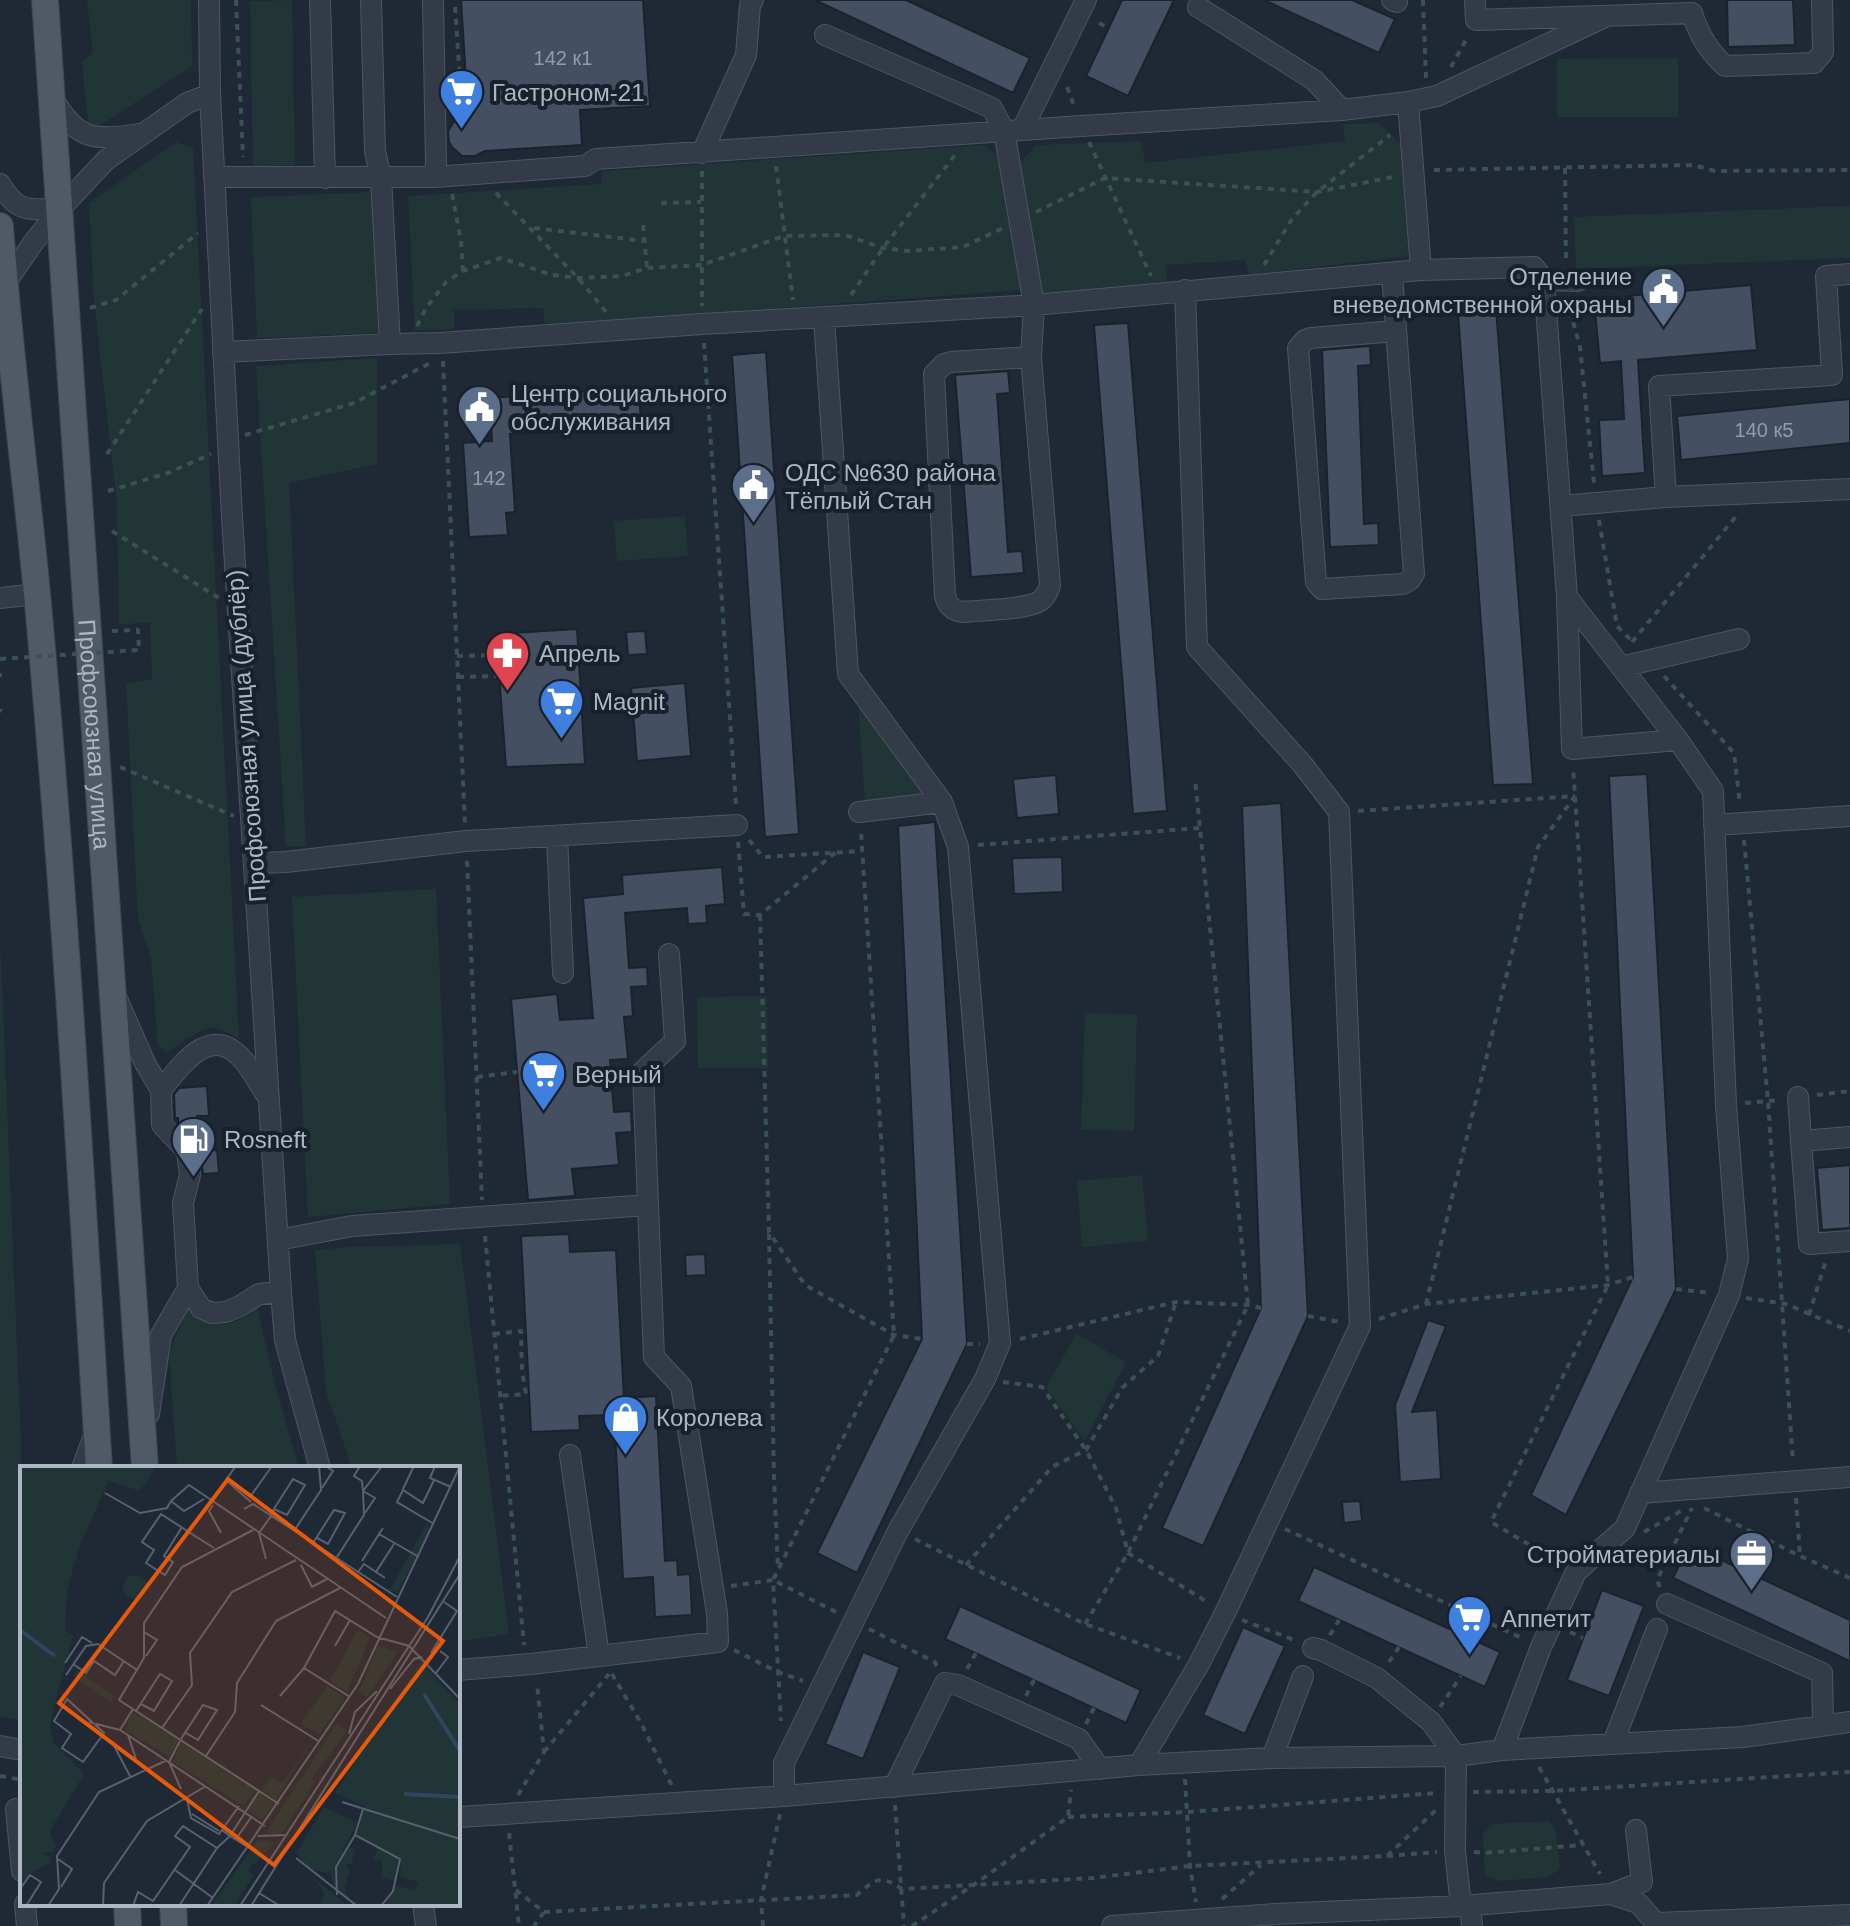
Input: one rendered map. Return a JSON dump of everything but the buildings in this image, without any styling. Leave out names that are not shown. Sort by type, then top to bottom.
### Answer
[{"type":"main road","name":"Профсоюзная улица","points":[[45,0],[144,1459]]},
{"type":"main road","name":"Профсоюзная улица","points":[[0,226],[37,594],[68,990],[99,1466]]},
{"type":"main road","points":[[127,1906],[128,1926]]},
{"type":"main road","points":[[173,1906],[174,1926]]},
{"type":"street","name":"Профсоюзная улица (дублёр)","points":[[209,0],[210,94],[223,352],[220,447],[238,610],[281,1292],[285,1340],[319,1466]]},
{"type":"street","points":[[320,0],[325,178]]},
{"type":"street","points":[[371,0],[375,151],[381,178],[399,343]]},
{"type":"street","points":[[433,0],[436,163],[441,176]]},
{"type":"street","points":[[1031,357],[951,362],[944,364],[934,374],[945,596],[947,604],[954,611],[1026,606],[1038,602],[1047,594],[1050,585],[1031,357],[1034,305],[1019,220],[1013,130],[1086,0]]},
{"type":"street","points":[[1476,10],[1581,8],[1607,16],[1692,13],[1699,35],[1725,66],[1804,64],[1814,63],[1823,52],[1822,0]]},
{"type":"street","points":[[702,153],[746,55],[747,2]]},
{"type":"street","points":[[1198,7],[1314,80],[1342,110]]},
{"type":"street","points":[[214,177],[441,176],[585,166],[596,159],[1342,110],[1437,96],[1607,16]]},
{"type":"street","points":[[825,35],[992,108],[1013,130]]},
{"type":"street","points":[[4,285],[60,209],[106,160],[187,103],[210,94]]},
{"type":"street","points":[[52,96],[70,125],[80,132],[103,139],[142,133]]},
{"type":"street","points":[[1408,102],[1421,270]]},
{"type":"street","points":[[0,184],[8,197],[23,209],[60,209]]},
{"type":"street","points":[[223,352],[399,343],[441,350],[621,330],[1034,305],[1421,270],[1534,267],[1544,280],[1567,597],[1572,749],[1678,740]]},
{"type":"street","points":[[1392,274],[1414,574],[1403,584],[1322,589],[1316,582],[1298,348],[1311,338],[1396,331]]},
{"type":"street","points":[[1666,497],[1659,386],[1832,375],[1826,276],[1850,274]]},
{"type":"street","points":[[1544,280],[1572,281]]},
{"type":"street","points":[[1139,1765],[1199,1664],[1225,1613],[1360,1326],[1339,812],[1303,765],[1197,647],[1185,290]]},
{"type":"street","points":[[784,1796],[784,1763],[898,1531],[985,1379],[1000,1343],[958,847],[942,802],[848,674],[830,318]]},
{"type":"street","points":[[1561,506],[1666,497],[1850,489]]},
{"type":"street","points":[[0,598],[37,594]]},
{"type":"street","points":[[1502,1750],[1541,1647],[1576,1572],[1625,1528],[1729,1295],[1738,1259],[1726,1105],[1713,791],[1678,740],[1567,597]]},
{"type":"street","points":[[1621,667],[1739,639]]},
{"type":"street","points":[[859,812],[942,802]]},
{"type":"street","points":[[1714,825],[1850,816]]},
{"type":"street","points":[[255,863],[466,841],[737,825]]},
{"type":"street","points":[[557,836],[563,973]]},
{"type":"street","points":[[460,1670],[718,1642],[717,1613],[681,1386],[654,1357],[643,1071],[675,1041],[669,954]]},
{"type":"street","points":[[111,987],[145,1063],[161,1090],[162,1125],[187,1151],[190,1175],[183,1203],[188,1288],[201,1308],[212,1313],[226,1312],[259,1294],[281,1292]]},
{"type":"street","points":[[161,1090],[193,1054],[210,1044],[224,1046],[236,1053],[267,1096]]},
{"type":"street","points":[[1798,1097],[1809,1244],[1841,1242]]},
{"type":"street","points":[[1801,1141],[1850,1137]]},
{"type":"street","points":[[278,1240],[352,1226],[648,1205]]},
{"type":"street","points":[[144,1459],[161,1335],[188,1288]]},
{"type":"street","points":[[83,1466],[97,1430]]},
{"type":"street","points":[[570,1455],[599,1656]]},
{"type":"street","points":[[1640,1493],[1850,1477]]},
{"type":"street","points":[[1667,1604],[1822,1673],[1823,1725]]},
{"type":"street","points":[[1613,1743],[1657,1629]]},
{"type":"street","points":[[1313,1648],[1377,1678],[1431,1722],[1456,1756],[1455,1851],[1472,1926]]},
{"type":"street","points":[[1272,1758],[1303,1676]]},
{"type":"street","points":[[894,1787],[945,1683],[958,1685],[1079,1739],[1100,1769]]},
{"type":"street","points":[[460,1817],[784,1796],[1139,1765],[1272,1758],[1456,1756],[1502,1750],[1743,1737],[1850,1722]]},
{"type":"street","points":[[0,1746],[20,1750]]},
{"type":"street","points":[[16,1809],[20,1850]]},
{"type":"street","points":[[1116,1926],[1199,1920],[1275,1920],[1611,1894],[1642,1882],[1636,1830]]},
{"type":"street","points":[[1611,1894],[1638,1903],[1656,1924],[1850,1915]]},
{"type":"street","points":[[25,1906],[27,1926]]},
{"type":"street","points":[[423,1906],[426,1926]]},
{"type":"path","points":[[236,0],[244,177]]},
{"type":"path","points":[[1253,284],[1292,219],[1317,192],[1392,133],[1408,102],[1426,82],[1423,0]]},
{"type":"path","points":[[1437,96],[1476,10]]},
{"type":"path","points":[[1099,23],[1109,28]]},
{"type":"path","points":[[1081,126],[1159,293]]},
{"type":"path","points":[[830,318],[972,133]]},
{"type":"path","points":[[774,147],[796,319]]},
{"type":"path","points":[[702,153],[702,324],[744,914],[760,915],[836,852]]},
{"type":"path","points":[[399,343],[446,282],[463,271],[501,258],[552,275],[578,278],[622,276],[647,268],[702,265],[784,236],[845,235],[883,248],[908,251],[963,247],[1105,178],[1317,192],[1414,172],[1451,168],[1693,165],[1715,171],[1850,170]]},
{"type":"path","points":[[1565,168],[1572,281],[1566,295],[1580,347],[1596,504]]},
{"type":"path","points":[[477,173],[578,278],[621,330]]},
{"type":"path","points":[[441,176],[461,241],[463,271]]},
{"type":"path","points":[[661,203],[701,202]]},
{"type":"path","points":[[90,308],[116,300],[216,218]]},
{"type":"path","points":[[643,225],[647,268]]},
{"type":"path","points":[[531,228],[644,241]]},
{"type":"path","points":[[107,454],[205,305]]},
{"type":"path","points":[[108,491],[168,473],[220,447],[354,403],[441,350],[483,1217],[523,1642],[536,1677],[544,1752]]},
{"type":"path","points":[[1632,642],[1755,493]]},
{"type":"path","points":[[112,531],[238,610]]},
{"type":"path","points":[[0,659],[139,650],[138,630],[112,631]]},
{"type":"path","points":[[457,656],[498,655]]},
{"type":"path","points":[[458,677],[499,676]]},
{"type":"path","points":[[1572,749],[1608,1285],[1491,1522],[1576,1572]]},
{"type":"path","points":[[118,766],[234,816]]},
{"type":"path","points":[[1085,1624],[1128,1553],[1248,1305],[1195,779]]},
{"type":"path","points":[[1339,812],[1575,796]]},
{"type":"path","points":[[1575,796],[1538,847],[1426,1304],[1608,1285],[1633,1277]]},
{"type":"path","points":[[784,1763],[773,1580],[894,1335],[859,812]]},
{"type":"path","points":[[737,825],[763,857],[862,851]]},
{"type":"path","points":[[958,847],[1199,828]]},
{"type":"path","points":[[760,915],[778,1571]]},
{"type":"path","points":[[477,1077],[517,1072]]},
{"type":"path","points":[[769,1232],[805,1285],[894,1335],[922,1339]]},
{"type":"path","points":[[1809,1315],[1841,1242]]},
{"type":"path","points":[[1676,1289],[1786,1304],[1850,1331]]},
{"type":"path","points":[[966,1565],[1052,1467],[1086,1450],[1122,1388],[1158,1356],[1176,1302]]},
{"type":"path","points":[[967,1344],[1000,1343],[1176,1302],[1261,1308]]},
{"type":"path","points":[[494,1334],[521,1331],[525,1372],[526,1394],[500,1396]]},
{"type":"path","points":[[985,1379],[1042,1387],[1086,1450],[1116,1508],[1128,1553],[1225,1613],[1313,1648]]},
{"type":"path","points":[[1642,1534],[1694,1503]]},
{"type":"path","points":[[1694,1503],[1850,1578]]},
{"type":"path","points":[[1667,1604],[1657,1580],[1694,1503]]},
{"type":"path","points":[[1268,1521],[1541,1647]]},
{"type":"path","points":[[898,1531],[1085,1624],[1199,1664]]},
{"type":"path","points":[[713,1589],[773,1580],[935,1662],[945,1683]]},
{"type":"path","points":[[718,1642],[778,1672],[821,1687]]},
{"type":"path","points":[[519,1926],[507,1815],[544,1752],[611,1672],[641,1723],[681,1803]]},
{"type":"path","points":[[1431,1722],[1461,1676]]},
{"type":"path","points":[[1184,1763],[1190,1866],[1199,1920]]},
{"type":"path","points":[[1539,1767],[1611,1894]]},
{"type":"path","points":[[1068,1817],[1073,1771]]},
{"type":"path","points":[[912,1926],[1068,1817],[1188,1812],[1455,1792],[1552,1791],[1850,1772]]},
{"type":"path","points":[[0,1776],[20,1780]]},
{"type":"path","points":[[894,1787],[904,1926]]},
{"type":"path","points":[[1387,1856],[1455,1792]]},
{"type":"path","points":[[763,1926],[761,1900],[784,1796]]},
{"type":"path","points":[[514,1888],[544,1912],[857,1895],[879,1879],[902,1889],[1093,1878],[1190,1866],[1455,1851],[1484,1853],[1583,1845]]},
{"type":"path","points":[[1199,1920],[1262,1863]]},
{"type":"path","points":[[534,1926],[544,1912]]},
{"type":"green space","points":[[87,0],[191,0],[192,66],[97,127],[88,122],[82,61],[93,53]]},
{"type":"green space","points":[[292,0],[295,165],[253,166],[250,1]]},
{"type":"green space","points":[[1678,58],[1678,117],[1557,117],[1557,59]]},
{"type":"green space","points":[[1379,123],[1402,145],[1408,256],[1250,275],[1245,260],[1166,265],[1167,283],[1042,296],[1020,163],[1036,145],[1141,141],[1145,163],[1345,141],[1343,124]]},
{"type":"green space","points":[[176,142],[193,148],[239,1039],[220,1029],[208,1028],[167,1053],[158,1045],[151,958],[138,918],[126,684],[152,679],[150,623],[119,624],[117,504],[94,300],[89,203]]},
{"type":"green space","points":[[984,145],[999,157],[1021,290],[545,326],[543,308],[454,310],[454,329],[415,331],[408,196],[601,184],[602,171]]},
{"type":"green space","points":[[372,192],[378,333],[257,338],[251,197]]},
{"type":"green space","points":[[1850,206],[1850,258],[1576,269],[1574,217]]},
{"type":"green space","points":[[377,358],[377,464],[289,483],[306,846],[286,846],[256,366]]},
{"type":"green space","points":[[685,516],[688,556],[617,561],[614,521]]},
{"type":"green space","points":[[858,700],[926,795],[865,802]]},
{"type":"green space","points":[[436,889],[450,1204],[308,1217],[292,897]]},
{"type":"green space","points":[[0,938],[22,1466],[20,1721],[0,1716]]},
{"type":"green space","points":[[767,996],[768,1068],[698,1068],[697,997]]},
{"type":"green space","points":[[1085,1013],[1137,1014],[1134,1131],[1081,1130]]},
{"type":"green space","points":[[1142,1175],[1148,1241],[1082,1247],[1077,1181]]},
{"type":"green space","points":[[460,1244],[509,1634],[460,1642],[460,1466],[351,1466],[326,1391],[315,1250]]},
{"type":"green space","points":[[257,1308],[298,1466],[177,1466],[169,1354],[187,1309],[214,1324],[238,1320]]},
{"type":"green space","points":[[1076,1334],[1126,1362],[1085,1441],[1046,1388]]},
{"type":"green space","points":[[1549,1821],[1556,1832],[1560,1868],[1549,1877],[1497,1881],[1485,1874],[1483,1834],[1493,1824]]},
{"type":"place","name":"Гастроном-21","points":[[461,131]]},
{"type":"place","name":"Отделение вневедомственной охраны","points":[[1663,329]]},
{"type":"place","name":"Центр социального обслуживания","points":[[480,446]]},
{"type":"place","name":"ОДС №630 района Тёплый Стан","points":[[754,525]]},
{"type":"place","name":"Апрель","points":[[508,692]]},
{"type":"place","name":"Magnit","points":[[562,740]]},
{"type":"place","name":"Верный","points":[[544,1113]]},
{"type":"place","name":"Rosneft","points":[[193,1178]]},
{"type":"place","name":"Королева","points":[[625,1456]]},
{"type":"place","name":"Стройматериалы","points":[[1751,1593]]},
{"type":"place","name":"Аппетит","points":[[1470,1657]]}]
